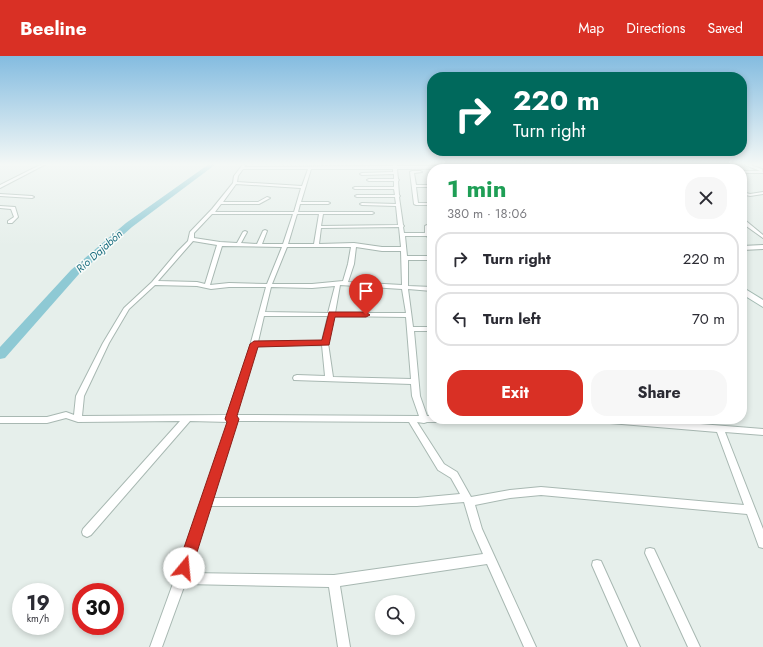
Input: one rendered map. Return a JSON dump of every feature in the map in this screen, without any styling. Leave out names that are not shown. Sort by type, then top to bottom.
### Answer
[{"type":"street","points":[[78,419],[80,396],[106,343],[127,308],[154,283],[192,239],[192,233],[211,213],[228,192]]},
{"type":"street","points":[[156,647],[206,502],[232,419],[270,285],[285,246],[303,192]]},
{"type":"street","points":[[397,192],[403,234],[405,286],[411,329],[416,396],[424,420]]},
{"type":"street","points":[[415,192],[416,204],[427,204]]},
{"type":"street","points":[[747,195],[750,196],[763,193]]},
{"type":"street","points":[[0,195],[32,197]]},
{"type":"street","points":[[357,196],[398,196]]},
{"type":"street","points":[[219,202],[259,203],[268,198]]},
{"type":"street","points":[[299,203],[328,203]]},
{"type":"street","points":[[362,204],[399,205]]},
{"type":"street","points":[[0,207],[13,208],[16,217],[10,222]]},
{"type":"street","points":[[211,213],[372,213]]},
{"type":"street","points":[[316,245],[321,213]]},
{"type":"street","points":[[747,225],[763,238]]},
{"type":"street","points":[[319,227],[402,226]]},
{"type":"street","points":[[259,246],[265,231]]},
{"type":"street","points":[[238,245],[245,232]]},
{"type":"street","points":[[403,234],[427,235]]},
{"type":"street","points":[[192,239],[220,244],[259,246],[354,245],[382,249],[404,249]]},
{"type":"street","points":[[206,286],[220,244]]},
{"type":"street","points":[[329,378],[325,343],[342,283],[351,264],[354,245]]},
{"type":"street","points":[[747,246],[763,247]]},
{"type":"street","points":[[405,258],[427,258]]},
{"type":"street","points":[[154,283],[197,284],[206,286],[312,286],[342,283],[427,288]]},
{"type":"street","points":[[747,293],[763,304]]},
{"type":"street","points":[[262,314],[409,314]]},
{"type":"street","points":[[411,329],[427,329]]},
{"type":"street","points":[[254,344],[325,343]]},
{"type":"street","points":[[297,378],[416,382]]},
{"type":"street","points":[[0,420],[47,420],[66,415],[78,419],[188,418],[427,420]]},
{"type":"street","points":[[87,532],[188,418]]},
{"type":"street","points":[[411,419],[441,467],[454,475],[468,500],[476,529],[530,647]]},
{"type":"street","points":[[659,424],[763,432]]},
{"type":"street","points":[[720,429],[763,543]]},
{"type":"street","points":[[206,502],[417,502],[468,500],[541,491],[750,510]]},
{"type":"street","points":[[650,553],[694,647]]},
{"type":"street","points":[[181,578],[334,581],[490,558]]},
{"type":"street","points":[[597,565],[634,647]]},
{"type":"street","points":[[334,581],[344,647]]},
{"type":"waterway","name":"Río Dajabón","points":[[0,355],[75,272],[129,225],[175,192]]},
{"type":"route","points":[[184,568],[234,419],[230,419],[254,344],[325,343],[332,314],[366,315]]}]
